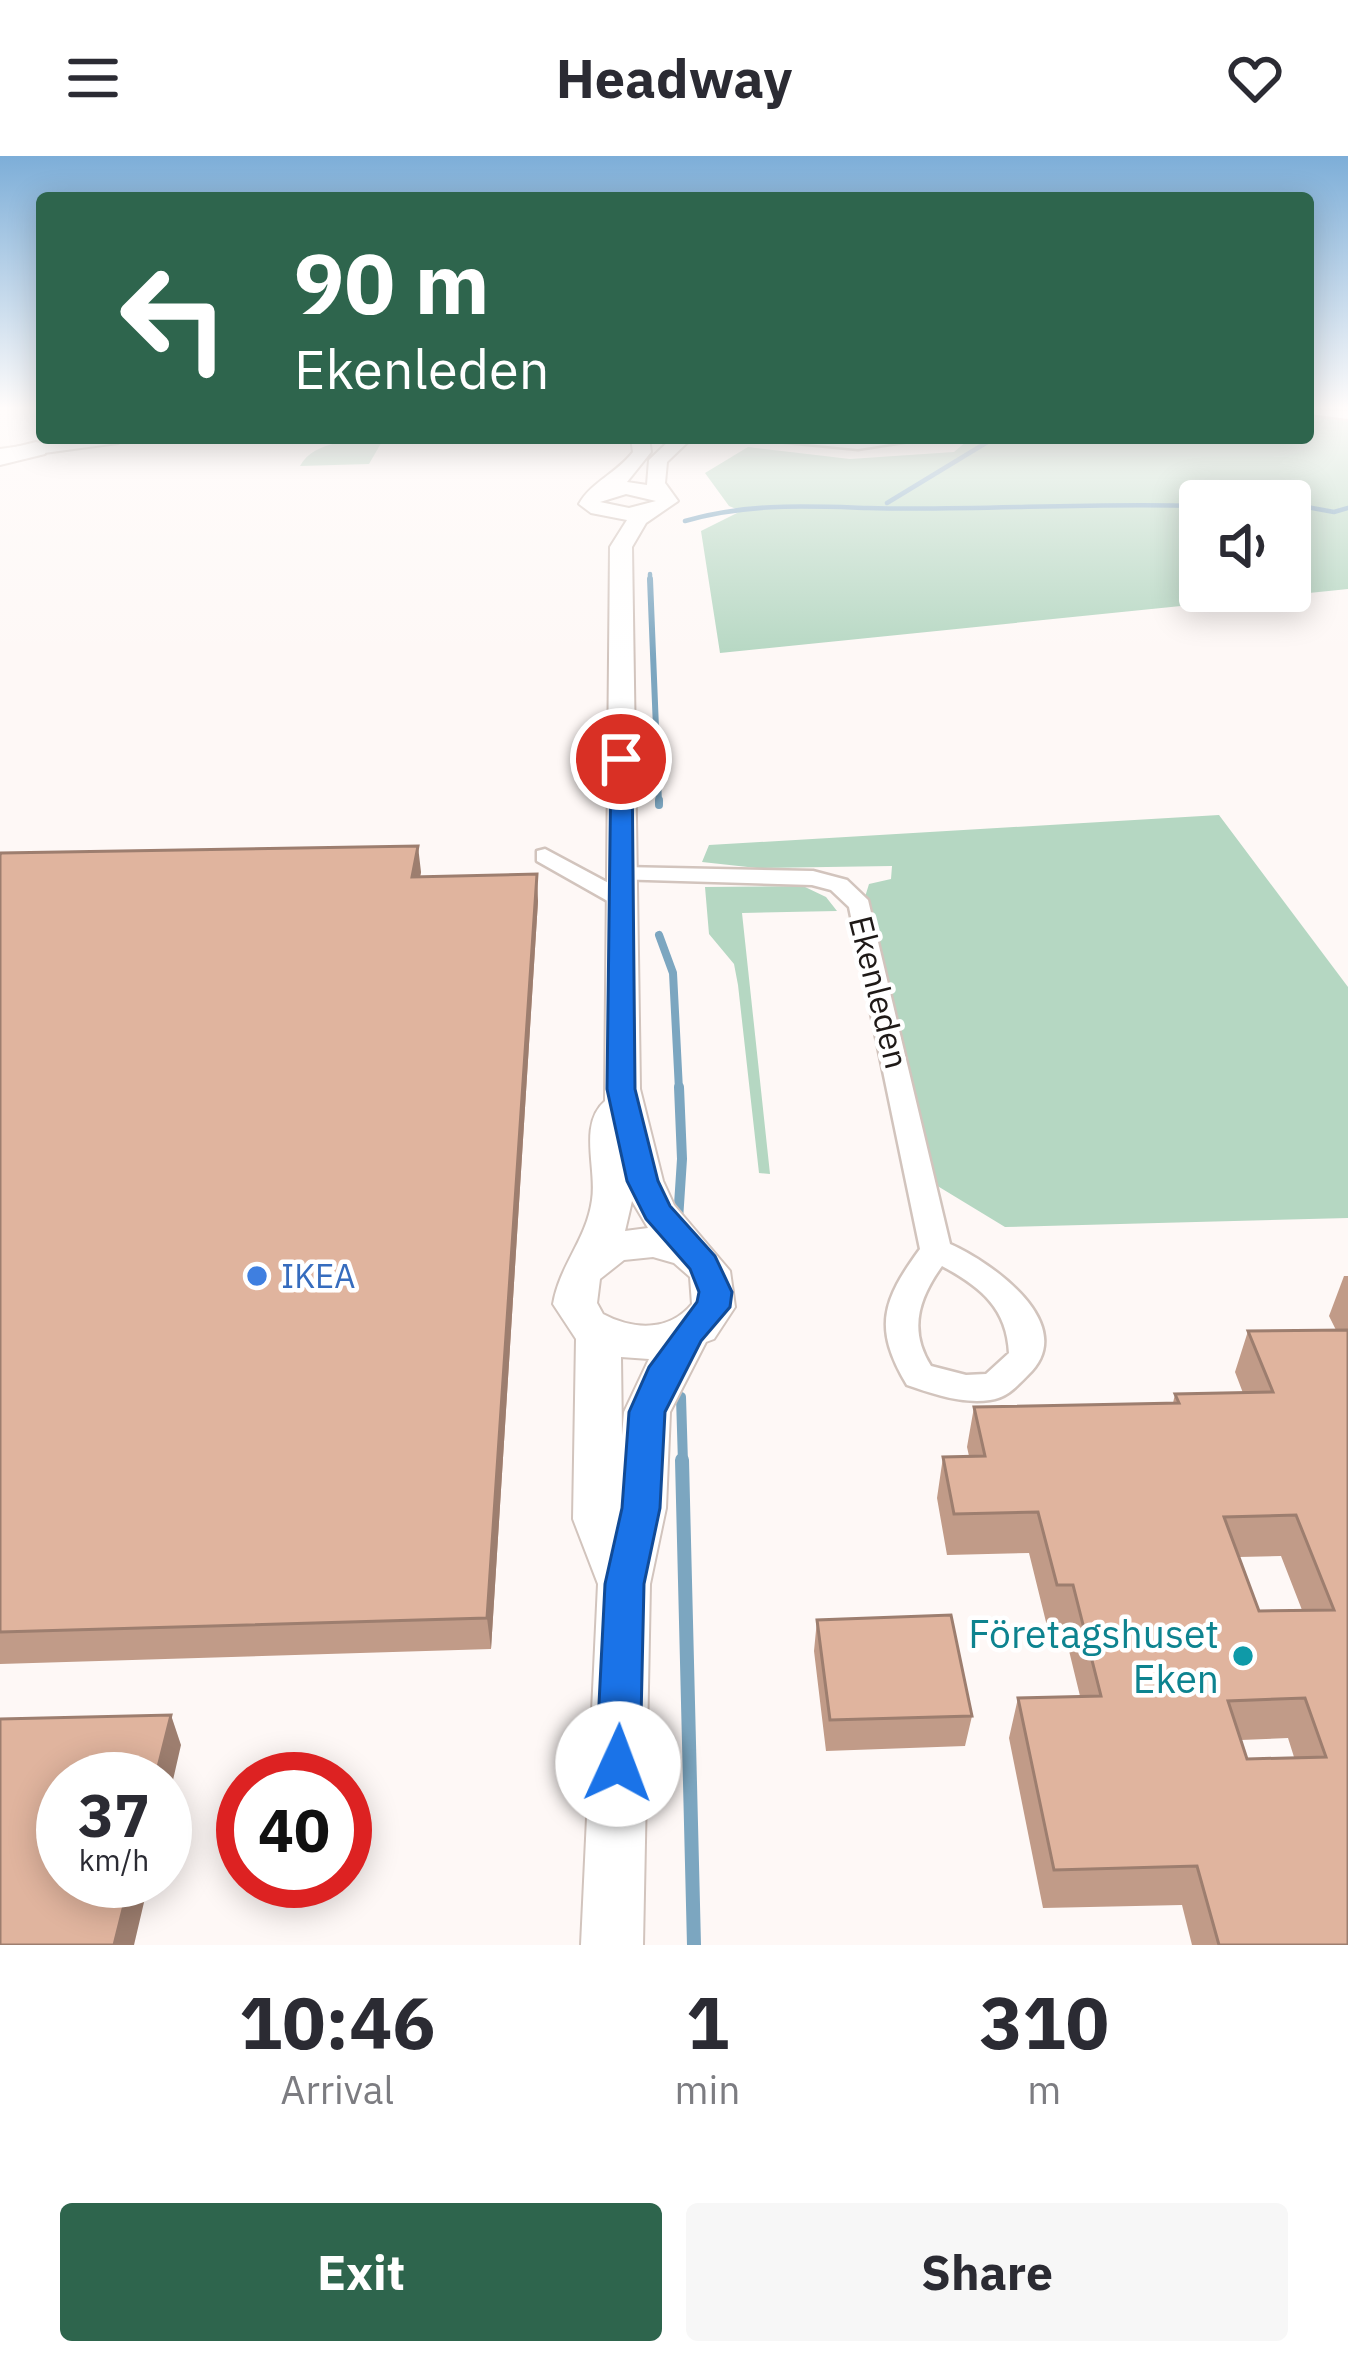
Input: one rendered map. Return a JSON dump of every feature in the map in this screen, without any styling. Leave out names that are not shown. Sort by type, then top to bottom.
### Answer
[{"type":"street","points":[[598,502],[607,493]]},
{"type":"street","points":[[598,502],[615,493]]},
{"type":"street","points":[[639,493],[660,502]]},
{"type":"street","points":[[658,493],[660,502]]},
{"type":"street","points":[[598,502],[622,540],[621,1089],[643,1181],[657,1211],[704,1264],[716,1292],[704,1321],[670,1341],[633,1344],[598,1332],[580,1316],[574,1301],[580,1272],[596,1256],[632,1243],[672,1246],[690,1253]]},
{"type":"street","points":[[622,540],[660,502]]},
{"type":"street","points":[[545,856],[621,886]]},
{"type":"street","name":"Ekenleden","points":[[621,886],[799,876],[839,884],[851,892],[860,905],[887,1018],[936,1250]]},
{"type":"street","points":[[596,1256],[613,1198],[610,1128],[621,1089]]},
{"type":"street","points":[[936,1250],[989,1278],[1011,1297],[1023,1321],[1026,1357],[994,1387],[966,1388],[919,1376],[903,1354],[898,1319],[904,1300],[936,1250]]},
{"type":"street","points":[[598,1332],[598,1519],[624,1584]]},
{"type":"street","points":[[612,1945],[624,1584],[641,1508],[647,1412],[662,1376],[689,1333]]},
{"type":"green space","points":[[720,493],[1179,493],[1179,606],[720,653],[701,531],[741,511],[729,506]]},
{"type":"green space","points":[[1311,493],[1348,493],[1348,589],[1311,593]]},
{"type":"green space","points":[[1219,815],[1348,987],[1348,1218],[1005,1227],[926,1179],[865,897],[869,884],[891,879],[892,866],[757,868],[702,862],[709,845]]},
{"type":"green space","points":[[803,886],[826,897],[837,911],[742,913],[770,1174],[759,1173],[738,985],[734,964],[709,934],[705,887]]},
{"type":"building","name":"IKEA","points":[[418,846],[412,877],[537,874],[487,1618],[0,1632],[1,853]]},
{"type":"building","name":"Företagshuset Eken","points":[[1348,1330],[1348,1945],[1219,1945],[1197,1866],[1054,1870],[1018,1698],[1101,1696],[1073,1585],[1057,1585],[1038,1512],[954,1514],[943,1457],[985,1456],[974,1407],[1179,1403],[1175,1394],[1273,1392],[1248,1331]],"holes":[[[1296,1515],[1334,1610],[1259,1611],[1224,1517]],[[1305,1698],[1326,1757],[1247,1759],[1228,1701]]]},
{"type":"building","points":[[951,1615],[972,1716],[830,1720],[817,1620]]},
{"type":"building","points":[[171,1715],[162,1752],[36,1752],[36,1908],[123,1908],[114,1945],[0,1945],[0,1719]]},
{"type":"waterway","points":[[887,503],[903,493]]},
{"type":"waterway","points":[[685,521],[776,507],[1179,506]]},
{"type":"waterway","points":[[1311,508],[1334,512],[1348,508]]},
{"type":"waterway","points":[[650,574],[650,579]]},
{"type":"waterway","points":[[650,579],[659,803]]},
{"type":"waterway","points":[[659,935],[673,973],[679,1090]]},
{"type":"waterway","points":[[678,1220],[679,1087]]},
{"type":"waterway","points":[[681,1397],[683,1463]]},
{"type":"waterway","points":[[682,1460],[694,1945]]},
{"type":"place","name":"IKEA","points":[[257,1276]]},
{"type":"place","name":"Företagshuset Eken","points":[[1243,1656]]},
{"type":"route","points":[[618,1764],[624,1584],[641,1508],[647,1412],[662,1376],[689,1333],[704,1321],[716,1292],[704,1264],[657,1211],[643,1181],[621,1089],[621,759]]}]
